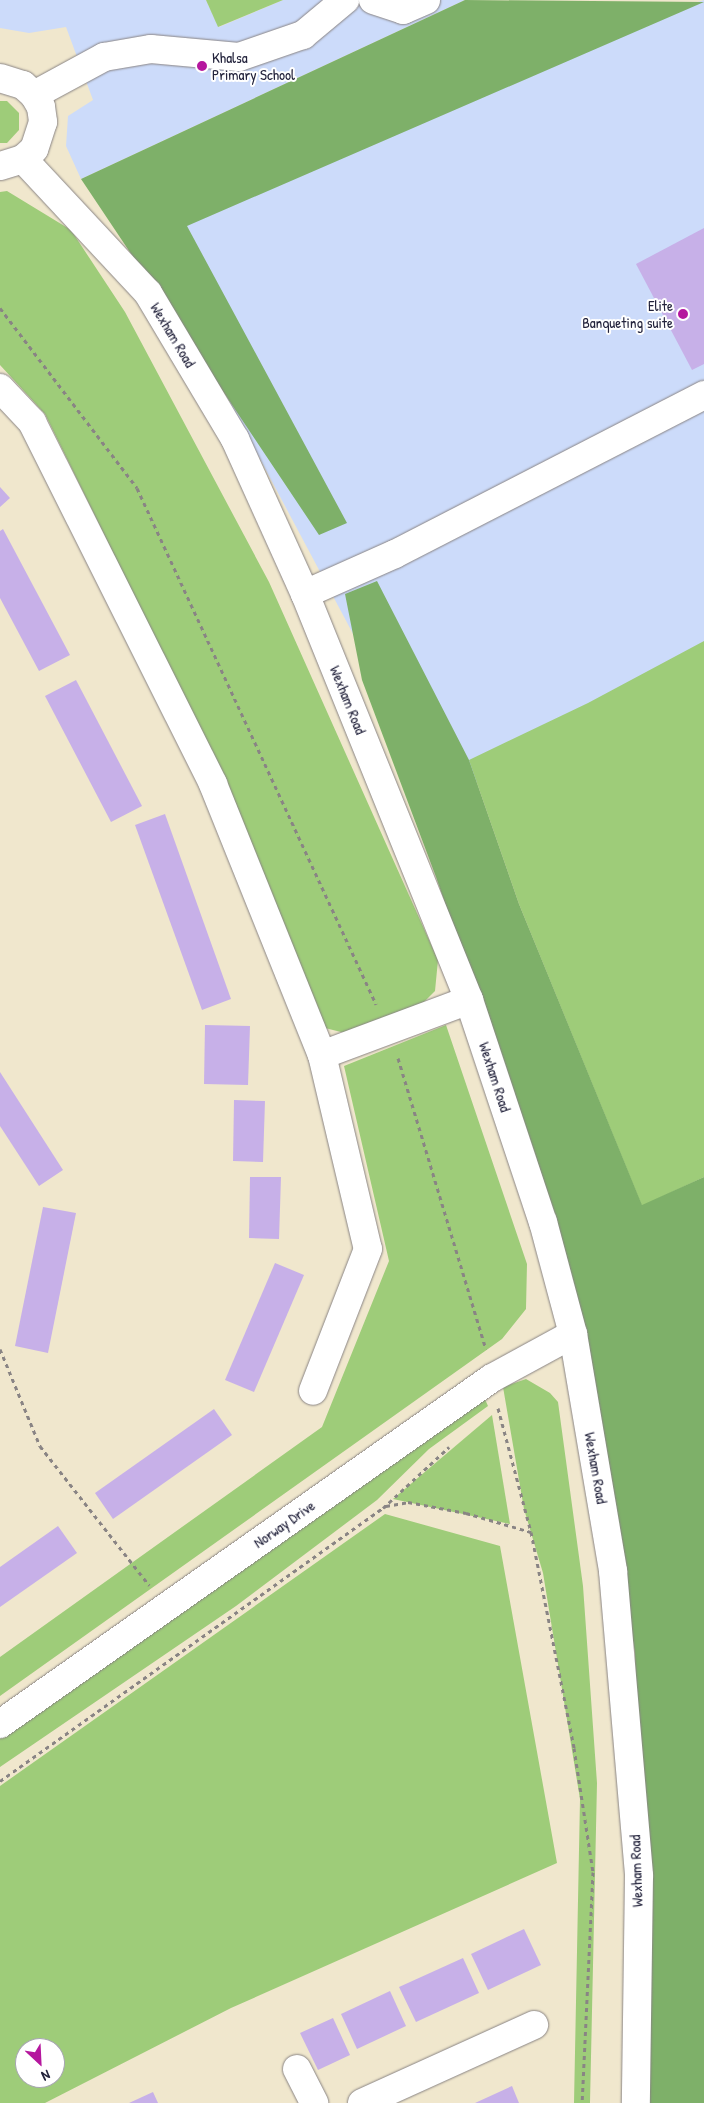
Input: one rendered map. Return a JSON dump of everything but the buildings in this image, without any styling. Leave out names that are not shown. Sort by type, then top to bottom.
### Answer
[{"type":"street","points":[[34,94],[113,56],[151,49],[239,57],[303,35],[345,0]]},
{"type":"street","points":[[373,0],[403,10],[426,0]]},
{"type":"street","points":[[0,78],[23,85],[34,94],[43,122],[41,136],[11,163]]},
{"type":"street","name":"Wexham Road","points":[[11,163],[148,293],[235,439],[305,594],[469,1000],[543,1222],[573,1334],[613,1571],[638,1876],[636,2103]]},
{"type":"street","points":[[0,388],[32,422],[213,784],[322,1055],[368,1249],[313,1391]]},
{"type":"street","points":[[305,594],[395,554],[704,395]]},
{"type":"street","points":[[322,1055],[469,1000]]},
{"type":"street","name":"Norway Drive","points":[[0,1724],[492,1378],[573,1334]]},
{"type":"street","points":[[362,2103],[534,2025]]},
{"type":"street","points":[[297,2069],[314,2103]]},
{"type":"path","points":[[0,308],[137,488],[380,1013]]},
{"type":"path","points":[[397,1055],[486,1350]]},
{"type":"path","points":[[0,1348],[40,1446],[167,1607]]},
{"type":"path","points":[[490,1414],[498,1407],[532,1532],[574,1748],[593,1872],[582,2103]]},
{"type":"path","points":[[0,1780],[383,1508],[451,1445]]},
{"type":"path","points":[[383,1508],[408,1502],[466,1513],[532,1532]]},
{"type":"shaded area","name":"Khalsa Primary School","points":[[0,0],[206,0],[219,27],[283,0],[465,0],[81,179],[66,146],[68,116],[93,100],[66,27],[29,33],[0,28]]},
{"type":"shaded area","points":[[704,0],[704,656],[442,801],[120,196]]},
{"type":"green space","points":[[206,0],[283,0],[218,27]]},
{"type":"green space","points":[[465,0],[704,2],[187,226],[347,523],[319,535],[81,179]]},
{"type":"green space","points":[[0,101],[7,101],[19,113],[19,130],[7,143],[0,143]]},
{"type":"green space","points":[[7,191],[71,230],[125,312],[269,582],[438,960],[435,991],[415,1011],[349,1034],[325,1028],[228,787],[45,414],[0,365],[0,192]]},
{"type":"green space","points":[[377,581],[469,760],[519,904],[642,1205],[704,1177],[704,2103],[631,2103],[638,1833],[635,1653],[589,1374],[547,1200],[436,877],[362,680],[345,594]]},
{"type":"green space","points":[[704,641],[704,1177],[642,1206],[519,904],[469,760],[588,703]]},
{"type":"green space","points":[[446,1025],[527,1264],[526,1309],[502,1339],[0,1696],[0,1657],[322,1427],[389,1261],[344,1066]]},
{"type":"green space","points":[[526,1379],[550,1393],[558,1402],[583,1586],[597,1783],[590,2103],[574,2103],[580,1799],[543,1573],[524,1509],[503,1387]]},
{"type":"green space","points":[[484,1397],[488,1406],[429,1449],[377,1500],[236,1606],[0,1767],[0,1734]]},
{"type":"green space","points":[[492,1415],[510,1524],[393,1499]]},
{"type":"green space","points":[[385,1514],[500,1546],[557,1863],[231,2008],[45,2103],[0,2103],[0,1786]]},
{"type":"place","name":"Khalsa Primary School","points":[[202,66]]},
{"type":"place","name":"Elite Banqueting suite","points":[[683,314]]}]
